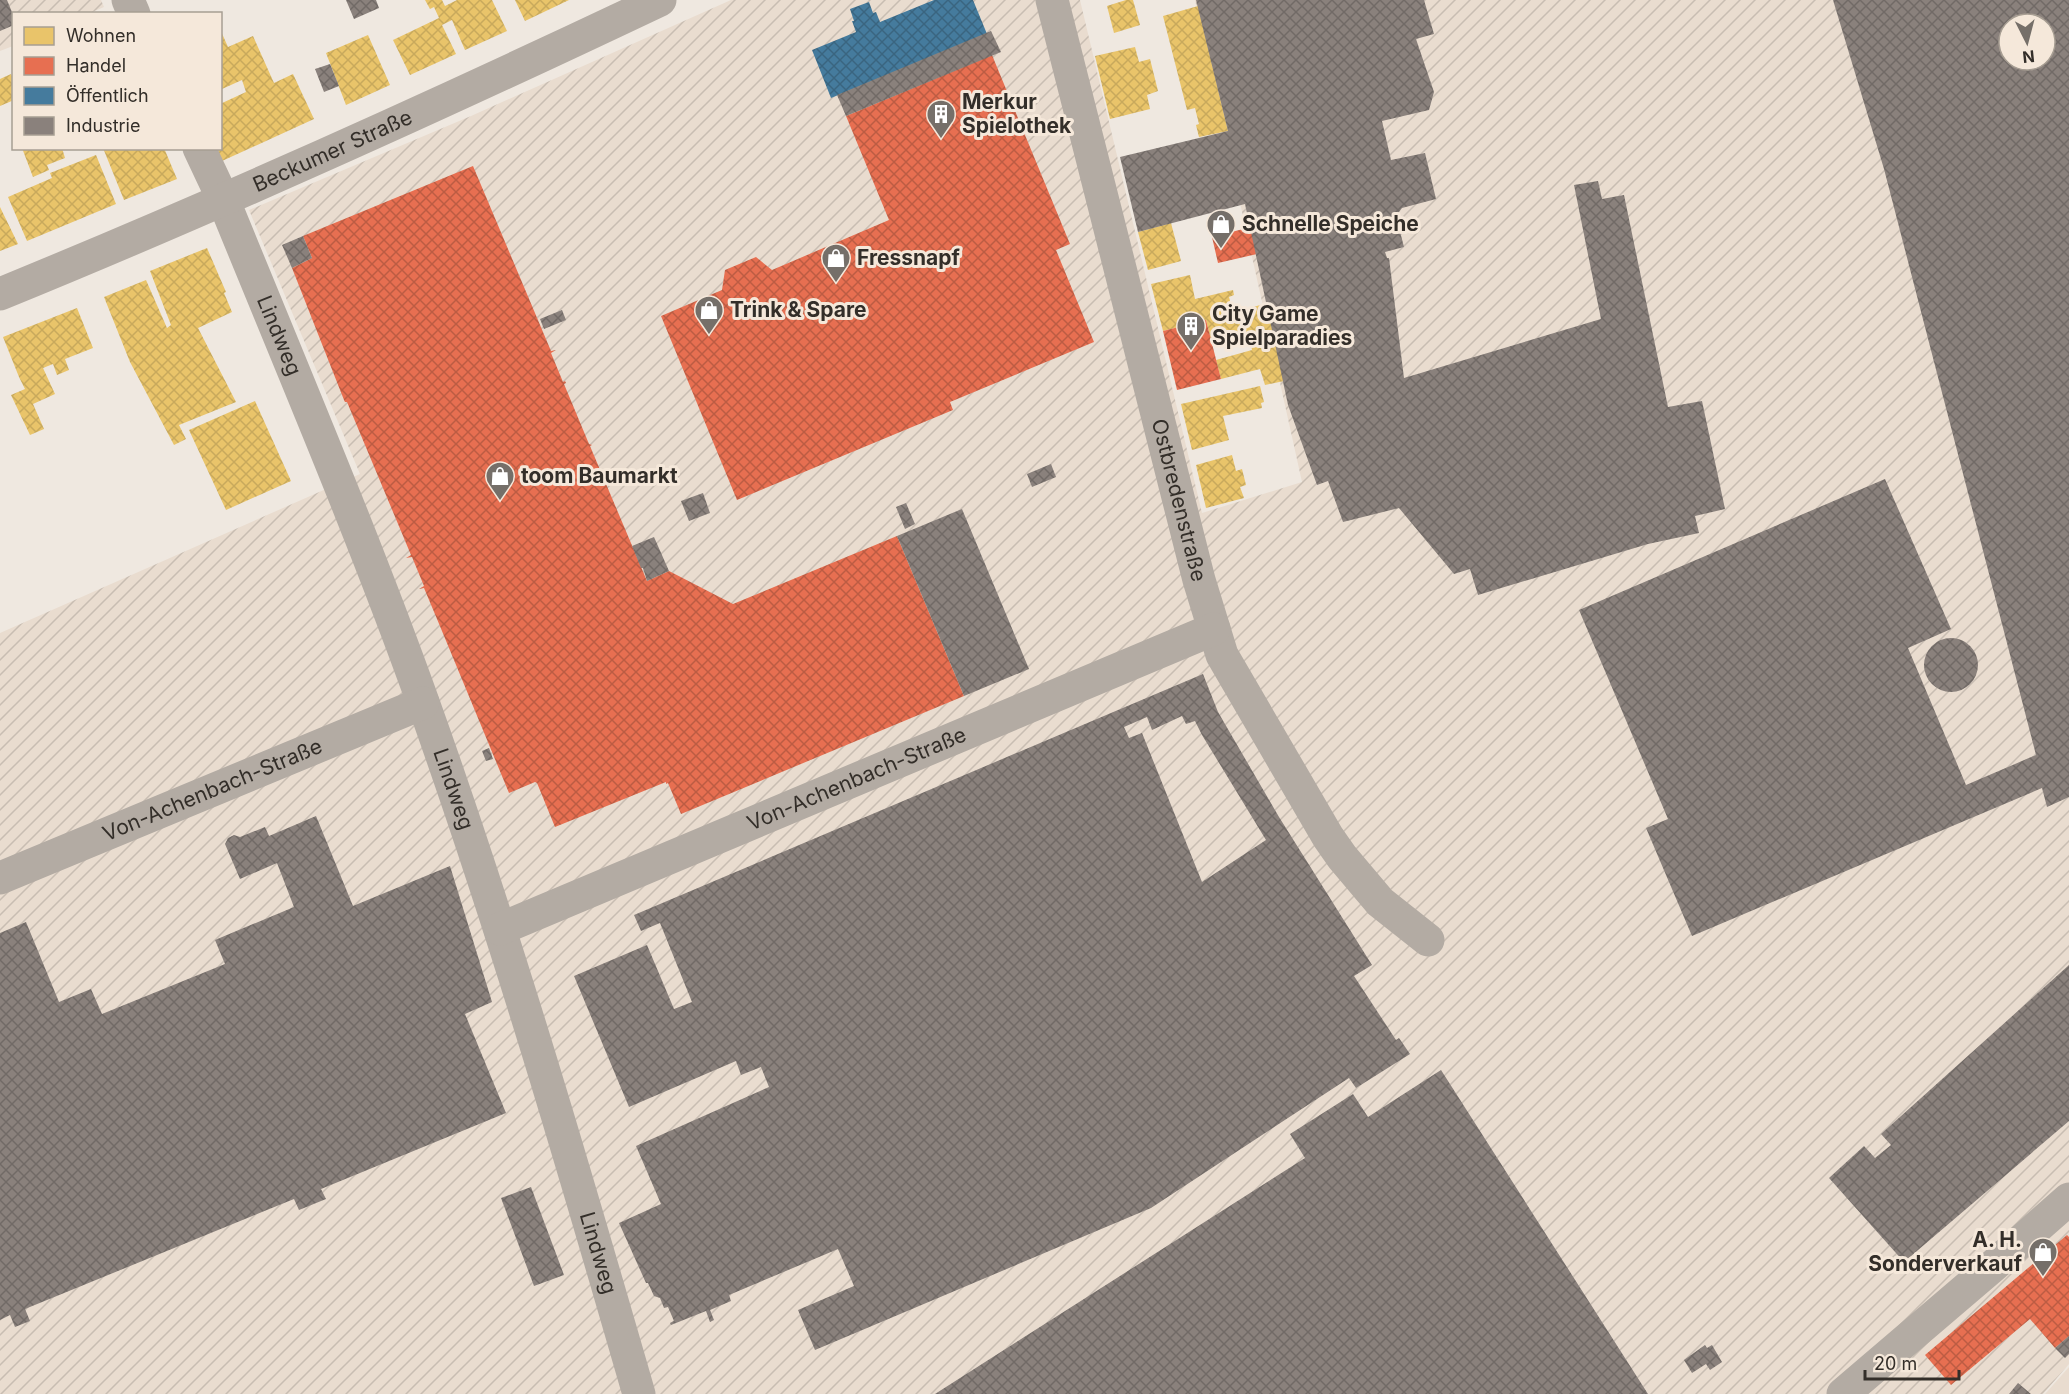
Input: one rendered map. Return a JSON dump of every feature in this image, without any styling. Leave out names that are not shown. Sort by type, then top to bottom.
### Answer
[{"type":"street","name":"Beckumer Straße","points":[[0,294],[108,250],[491,80],[660,0]]},
{"type":"street","name":"Ostbredenstraße","points":[[1052,0],[1199,580],[1222,655],[1328,837],[1342,857],[1380,902],[1428,940]]},
{"type":"street","name":"Lindweg","points":[[200,150],[223,199],[355,521],[423,703],[500,929],[639,1394]]},
{"type":"street","name":"Von-Achenbach-Straße","points":[[500,929],[1214,629]]},
{"type":"street","name":"Von-Achenbach-Straße","points":[[0,878],[423,703]]},
{"type":"street","points":[[1843,1394],[1985,1274],[2069,1199]]},
{"type":"shaded area","points":[[0,0],[101,0],[104,7],[92,12],[12,12],[12,46],[0,51]]},
{"type":"shaded area","points":[[731,0],[1080,0],[1202,513],[1302,482],[1195,0],[2069,0],[2069,1364],[2043,1394],[0,1394],[0,633],[360,474],[249,210],[471,116]]},
{"type":"shaded area","points":[[2069,1367],[2069,1394],[2045,1394]]},
{"type":"building: Wohnen","points":[[425,0],[442,0],[445,6],[457,0],[492,0],[507,31],[465,50],[452,20],[442,25],[456,54],[410,75],[393,40],[439,18],[434,7],[430,9]]},
{"type":"building: Wohnen","points":[[515,0],[569,0],[525,21]]},
{"type":"building: Wohnen","points":[[1133,0],[1140,25],[1114,33],[1107,6]]},
{"type":"building: Wohnen","points":[[1198,6],[1228,131],[1199,137],[1195,108],[1187,110],[1163,16]]},
{"type":"building: Wohnen","points":[[222,34],[228,47],[253,36],[274,83],[293,74],[314,119],[222,161],[218,150],[222,150],[222,103],[246,92],[242,80],[222,89]]},
{"type":"building: Wohnen","points":[[368,35],[390,85],[346,105],[326,53]]},
{"type":"building: Wohnen","points":[[1135,47],[1139,62],[1150,59],[1158,91],[1147,95],[1150,109],[1110,119],[1095,56]]},
{"type":"building: Wohnen","points":[[11,74],[12,76],[12,101],[0,106],[0,79]]},
{"type":"building: Wohnen","points":[[23,150],[63,150],[65,158],[47,165],[49,170],[33,177]]},
{"type":"building: Wohnen","points":[[104,150],[165,150],[177,179],[124,200]]},
{"type":"building: Wohnen","points":[[96,155],[116,204],[27,241],[8,197],[52,178],[50,173]]},
{"type":"building: Wohnen","points":[[0,207],[18,244],[0,251]]},
{"type":"building: Wohnen","points":[[1171,223],[1181,261],[1148,270],[1138,232]]},
{"type":"building: Wohnen","points":[[207,248],[232,312],[198,328],[236,402],[179,425],[186,439],[174,445],[130,362],[104,297],[146,280],[167,328],[171,325],[150,271]]},
{"type":"building: Wohnen","points":[[1190,275],[1195,299],[1233,290],[1234,295],[1229,297],[1233,313],[1267,303],[1284,381],[1265,385],[1260,369],[1221,379],[1216,360],[1252,350],[1249,334],[1212,343],[1206,320],[1163,331],[1151,284]]},
{"type":"building: Wohnen","points":[[77,308],[93,348],[65,359],[69,370],[57,375],[53,364],[43,368],[55,394],[33,404],[44,429],[30,435],[11,395],[25,389],[3,337]]},
{"type":"building: Wohnen","points":[[1260,386],[1264,402],[1261,403],[1262,408],[1223,416],[1229,440],[1192,450],[1181,404]]},
{"type":"building: Wohnen","points":[[255,401],[291,481],[226,510],[189,430]]},
{"type":"building: Wohnen","points":[[1232,455],[1236,471],[1242,469],[1246,485],[1240,487],[1244,498],[1206,508],[1196,465]]},
{"type":"building: Handel","points":[[992,55],[1070,244],[1056,250],[1094,342],[950,402],[953,410],[737,500],[661,316],[722,290],[725,270],[756,257],[772,270],[889,220],[846,116]]},
{"type":"building: Handel","name":"toom Baumarkt","points":[[473,166],[551,351],[556,350],[551,353],[563,382],[566,383],[564,384],[589,444],[592,445],[590,446],[647,581],[669,571],[733,604],[897,536],[964,696],[681,814],[666,782],[555,827],[537,783],[509,793],[424,588],[419,589],[424,586],[412,557],[406,558],[411,555],[347,402],[344,400],[292,268],[312,258],[303,236]]},
{"type":"building: Handel","points":[[1251,227],[1257,254],[1218,263],[1212,237]]},
{"type":"building: Handel","name":"City Game Spielparadies","points":[[1206,320],[1221,379],[1177,390],[1163,331]]},
{"type":"building: Handel","name":"A. H. Sonderverkauf","points":[[2067,1235],[2069,1237],[2069,1336],[2055,1348],[2030,1319],[1951,1385],[1925,1355]]},
{"type":"building: Öffentlich","points":[[934,0],[973,0],[987,34],[831,98],[812,50],[856,32],[850,9],[869,2],[880,22]]},
{"type":"building: Industrie","points":[[0,0],[7,0],[12,12],[12,26],[0,31]]},
{"type":"building: Industrie","points":[[346,0],[376,0],[379,8],[354,19]]},
{"type":"building: Industrie","points":[[1196,0],[1424,0],[1434,34],[1416,39],[1434,92],[1429,110],[1382,121],[1391,160],[1425,153],[1436,199],[1402,208],[1396,216],[1404,247],[1385,252],[1389,258],[1404,378],[1601,319],[1574,185],[1598,181],[1602,199],[1624,195],[1668,407],[1702,401],[1725,509],[1695,516],[1699,533],[1648,544],[1478,595],[1470,569],[1454,574],[1399,508],[1343,522],[1328,481],[1317,485],[1288,405],[1245,204],[1138,232],[1120,157],[1228,131]]},
{"type":"building: Industrie","points":[[1833,0],[2069,0],[2069,797],[2047,807],[2042,788],[1692,936],[1646,828],[1668,819],[1579,610],[1885,479],[1951,629],[1908,648],[1966,785],[2036,755],[1884,169]]},
{"type":"building: Industrie","points":[[991,31],[1001,52],[846,116],[837,95]]},
{"type":"building: Industrie","points":[[330,64],[339,86],[324,92],[315,69]]},
{"type":"building: Industrie","points":[[303,236],[312,258],[292,268],[282,245]]},
{"type":"building: Industrie","points":[[562,310],[566,320],[544,329],[540,319]]},
{"type":"building: Industrie","points":[[1051,464],[1056,477],[1032,487],[1027,474]]},
{"type":"building: Industrie","points":[[703,493],[710,513],[689,521],[681,501]]},
{"type":"building: Industrie","points":[[906,503],[915,524],[905,529],[896,507]]},
{"type":"building: Industrie","points":[[962,509],[1029,669],[964,696],[897,536]]},
{"type":"building: Industrie","points":[[654,537],[669,571],[647,581],[632,546]]},
{"type":"building: Industrie","points":[[1951,638],[1961,640],[1970,646],[1976,655],[1978,665],[1976,675],[1970,684],[1961,690],[1951,692],[1941,690],[1932,684],[1926,675],[1924,665],[1926,655],[1932,646],[1941,640]]},
{"type":"building: Industrie","points":[[1203,674],[1218,712],[1279,817],[1372,965],[1354,976],[1396,1040],[1399,1038],[1410,1054],[1356,1088],[1349,1078],[1151,1208],[815,1350],[798,1310],[854,1286],[838,1249],[729,1295],[731,1301],[710,1310],[714,1320],[710,1322],[706,1311],[671,1325],[670,1323],[674,1321],[668,1307],[664,1308],[660,1298],[654,1296],[646,1283],[619,1223],[661,1204],[636,1146],[769,1087],[761,1067],[741,1075],[736,1061],[629,1107],[574,976],[647,945],[674,1009],[692,1002],[660,923],[641,931],[634,915]],"holes":[[[1182,716],[1186,724],[1195,721],[1266,840],[1202,882],[1142,733],[1129,738],[1124,727],[1147,717],[1152,730]]]},
{"type":"building: Industrie","points":[[489,748],[493,759],[486,761],[482,751]]},
{"type":"building: Industrie","points":[[316,816],[353,906],[450,866],[492,1002],[465,1014],[506,1113],[321,1189],[326,1199],[299,1210],[294,1199],[25,1309],[30,1321],[15,1327],[10,1315],[0,1320],[0,933],[26,922],[59,1002],[91,989],[102,1014],[225,964],[215,940],[294,907],[277,863],[240,879],[225,844],[228,838],[234,835],[240,837],[265,827],[269,836]]},
{"type":"building: Industrie","points":[[2069,965],[2069,1121],[1904,1262],[1829,1178],[1864,1146],[1875,1158],[1891,1145],[1881,1134]]},
{"type":"building: Industrie","points":[[1441,1070],[1648,1394],[935,1394],[1305,1158],[1290,1134],[1353,1094],[1368,1117]]},
{"type":"building: Industrie","points":[[531,1187],[564,1275],[534,1286],[501,1198]]},
{"type":"building: Industrie","points":[[2069,1336],[2069,1354],[2065,1358],[2055,1348]]},
{"type":"building: Industrie","points":[[1705,1345],[1707,1348],[1712,1345],[1722,1362],[1710,1370],[1706,1364],[1692,1373],[1684,1360]]},
{"type":"building: Industrie","points":[[2018,1383],[2031,1394],[2009,1394]]},
{"type":"place","name":"Merkur Spielothek","points":[[941,140]]},
{"type":"place","name":"Schnelle Speiche","points":[[1221,250]]},
{"type":"place","name":"Fressnapf","points":[[836,284]]},
{"type":"place","name":"Trink & Spare","points":[[709,336]]},
{"type":"place","name":"City Game Spielparadies","points":[[1191,352]]},
{"type":"place","name":"toom Baumarkt","points":[[500,502]]},
{"type":"place","name":"A. H. Sonderverkauf","points":[[2043,1278]]}]
